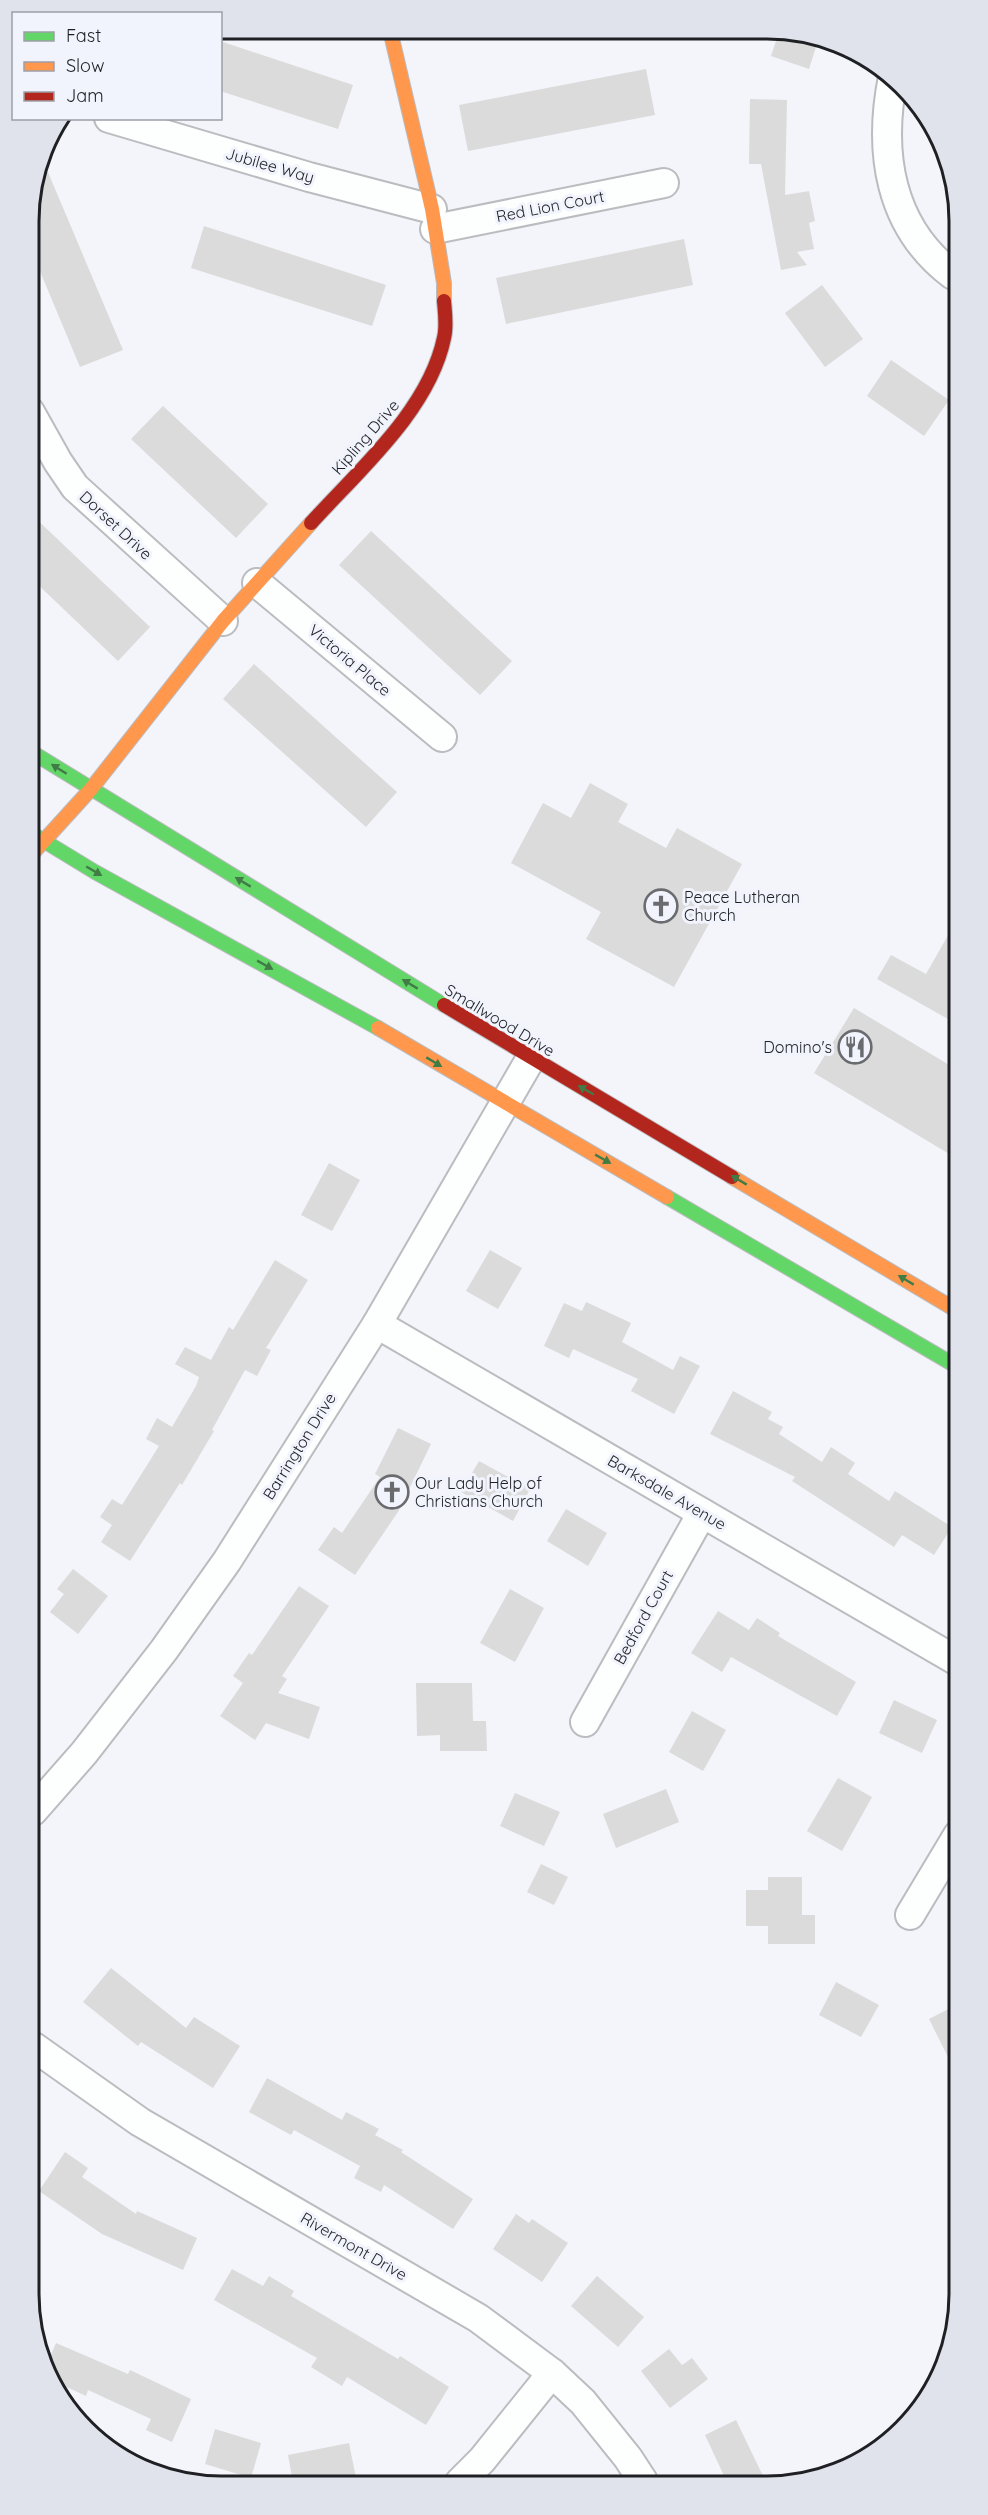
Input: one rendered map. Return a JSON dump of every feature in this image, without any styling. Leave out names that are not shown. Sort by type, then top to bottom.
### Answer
[{"type":"main road","name":"Kipling Drive","points":[[39,846],[91,789],[223,621],[408,416],[438,361],[445,335],[444,283],[433,219],[392,39]]},
{"type":"main road","name":"Smallwood Drive","points":[[39,757],[531,1058],[949,1306]]},
{"type":"main road","points":[[39,838],[95,872],[333,1002],[949,1361]]},
{"type":"street","points":[[891,88],[886,110],[886,148],[891,179],[902,212],[918,240],[937,263],[949,272]]},
{"type":"street","name":"Jubilee Way","points":[[116,120],[309,177],[433,219]]},
{"type":"street","name":"Red Lion Court","points":[[433,219],[664,183]]},
{"type":"street","name":"Dorset Drive","points":[[39,429],[57,462],[75,488],[223,621]]},
{"type":"street","name":"Victoria Place","points":[[257,583],[442,737]]},
{"type":"street","name":"Barrington Drive","points":[[39,1804],[84,1753],[152,1665],[227,1561],[377,1324],[531,1058]]},
{"type":"street","name":"Barksdale Avenue","points":[[377,1324],[949,1655]]},
{"type":"street","name":"Bedford Court","points":[[585,1722],[702,1513]]},
{"type":"street","points":[[910,1915],[949,1850]]},
{"type":"street","name":"Rivermont Drive","points":[[39,2051],[140,2122],[478,2318],[552,2373],[583,2402],[640,2476]]},
{"type":"street","points":[[466,2476],[482,2460],[552,2373]]},
{"type":"building","points":[[777,39],[816,46],[809,69],[771,56]]},
{"type":"building","points":[[222,42],[353,85],[338,129],[222,92]]},
{"type":"building","points":[[646,69],[655,115],[468,151],[459,105]]},
{"type":"building","points":[[750,99],[787,100],[785,195],[809,191],[815,221],[809,223],[814,249],[797,252],[807,265],[781,270],[761,164],[749,164]]},
{"type":"building","points":[[47,169],[123,350],[80,367],[39,269],[39,209]]},
{"type":"building","points":[[204,226],[386,285],[372,326],[191,268]]},
{"type":"building","points":[[684,239],[693,285],[506,324],[496,278]]},
{"type":"building","points":[[822,285],[863,339],[825,367],[785,313]]},
{"type":"building","points":[[891,360],[949,400],[924,436],[867,396]]},
{"type":"building","points":[[163,406],[268,504],[236,538],[131,439]]},
{"type":"building","points":[[39,522],[150,627],[118,661],[39,586]]},
{"type":"building","points":[[371,531],[512,661],[480,695],[339,565]]},
{"type":"building","points":[[254,664],[397,792],[366,827],[223,699]]},
{"type":"building","points":[[590,783],[628,804],[618,822],[666,848],[677,828],[742,864],[674,987],[586,939],[601,912],[511,863],[543,803],[571,818]]},
{"type":"building","points":[[949,934],[949,1020],[877,979],[891,955],[926,974]]},
{"type":"building","points":[[854,1008],[949,1065],[949,1154],[814,1073]]},
{"type":"building","points":[[329,1163],[360,1180],[332,1231],[301,1215]]},
{"type":"building","points":[[490,1250],[522,1268],[498,1309],[466,1291]]},
{"type":"building","points":[[275,1260],[308,1280],[266,1348],[271,1350],[257,1376],[245,1370],[212,1430],[214,1431],[182,1485],[180,1483],[130,1561],[101,1542],[112,1525],[100,1517],[112,1499],[122,1505],[159,1446],[146,1439],[157,1418],[172,1427],[196,1386],[199,1377],[175,1364],[185,1347],[211,1360],[229,1327],[233,1330]]},
{"type":"building","points":[[586,1302],[631,1323],[622,1342],[673,1370],[680,1356],[700,1366],[674,1414],[631,1391],[638,1379],[573,1349],[569,1358],[544,1346],[564,1303],[582,1311]]},
{"type":"building","points":[[733,1391],[772,1412],[768,1419],[783,1427],[779,1434],[822,1462],[831,1447],[855,1463],[848,1474],[889,1501],[895,1491],[949,1525],[949,1532],[934,1555],[902,1535],[894,1547],[792,1481],[795,1477],[710,1434]]},
{"type":"building","points":[[398,1428],[431,1444],[398,1512],[355,1575],[318,1550],[334,1527],[342,1533],[380,1477],[375,1474]]},
{"type":"building","points":[[479,1461],[530,1489],[513,1521],[461,1492]]},
{"type":"building","points":[[566,1509],[607,1533],[588,1566],[547,1541]]},
{"type":"building","points":[[73,1569],[108,1596],[78,1634],[50,1612],[64,1594],[57,1589]]},
{"type":"building","points":[[299,1586],[329,1606],[282,1676],[287,1679],[278,1693],[320,1707],[309,1739],[266,1723],[255,1740],[220,1716],[243,1683],[233,1676],[249,1653],[252,1655]]},
{"type":"building","points":[[510,1589],[544,1608],[515,1662],[480,1643]]},
{"type":"building","points":[[718,1611],[749,1630],[757,1618],[780,1633],[778,1636],[856,1682],[837,1716],[731,1657],[722,1672],[691,1653]]},
{"type":"building","points":[[416,1683],[472,1683],[473,1721],[486,1721],[487,1751],[440,1751],[440,1735],[417,1736]]},
{"type":"building","points":[[894,1700],[937,1720],[922,1753],[879,1733]]},
{"type":"building","points":[[692,1711],[726,1730],[703,1771],[669,1752]]},
{"type":"building","points":[[838,1778],[872,1797],[842,1851],[807,1831]]},
{"type":"building","points":[[666,1789],[679,1822],[616,1848],[603,1814]]},
{"type":"building","points":[[515,1793],[560,1812],[544,1846],[500,1826]]},
{"type":"building","points":[[541,1864],[568,1877],[554,1905],[527,1892]]},
{"type":"building","points":[[768,1877],[802,1877],[802,1915],[815,1915],[815,1944],[768,1944],[768,1926],[746,1926],[746,1890],[768,1890]]},
{"type":"building","points":[[111,1968],[186,2028],[194,2017],[240,2046],[213,2088],[141,2042],[138,2046],[83,2002]]},
{"type":"building","points":[[836,1982],[879,2005],[861,2037],[819,2015]]},
{"type":"building","points":[[949,2009],[949,2059],[929,2019]]},
{"type":"building","points":[[267,2078],[342,2120],[346,2112],[379,2129],[375,2135],[403,2150],[401,2152],[473,2199],[453,2229],[384,2185],[381,2192],[354,2178],[360,2166],[294,2130],[291,2135],[249,2112]]},
{"type":"building","points":[[65,2152],[88,2168],[82,2177],[136,2214],[137,2211],[197,2238],[183,2270],[102,2234],[39,2191]]},
{"type":"building","points":[[516,2214],[529,2223],[532,2219],[568,2243],[542,2282],[493,2249]]},
{"type":"building","points":[[232,2269],[263,2286],[269,2276],[294,2291],[291,2296],[398,2359],[400,2356],[449,2387],[426,2425],[347,2377],[342,2386],[311,2367],[317,2358],[214,2300]]},
{"type":"building","points":[[597,2276],[644,2317],[618,2347],[571,2306]]},
{"type":"building","points":[[56,2343],[128,2374],[130,2370],[191,2399],[172,2442],[146,2430],[151,2419],[88,2390],[86,2396],[63,2385],[50,2356]]},
{"type":"building","points":[[669,2349],[682,2365],[692,2358],[708,2379],[670,2408],[641,2371]]},
{"type":"building","points":[[736,2420],[763,2476],[724,2476],[705,2435]]},
{"type":"building","points":[[215,2429],[261,2443],[252,2476],[205,2464]]},
{"type":"building","points":[[349,2443],[356,2476],[292,2476],[288,2455]]},
{"type":"traffic: fast","points":[[39,757],[444,1005]]},
{"type":"traffic: fast","points":[[39,838],[95,872],[378,1028]]},
{"type":"traffic: fast","points":[[667,1197],[949,1362]]},
{"type":"traffic: slow","points":[[392,39],[432,209],[444,283],[444,301]]},
{"type":"traffic: slow","points":[[39,846],[91,789],[223,621],[311,523]]},
{"type":"traffic: slow","points":[[378,1028],[667,1197]]},
{"type":"traffic: slow","points":[[732,1177],[949,1306]]},
{"type":"traffic: jam","points":[[311,523],[390,438],[424,390],[436,364],[444,338],[446,324],[444,301]]},
{"type":"traffic: jam","points":[[444,1005],[732,1177]]},
{"type":"place","name":"Peace Lutheran Church","points":[[661,906]]},
{"type":"place","name":"Domino's","points":[[855,1047]]},
{"type":"place","name":"Our Lady Help of Christians Church","points":[[392,1492]]}]
